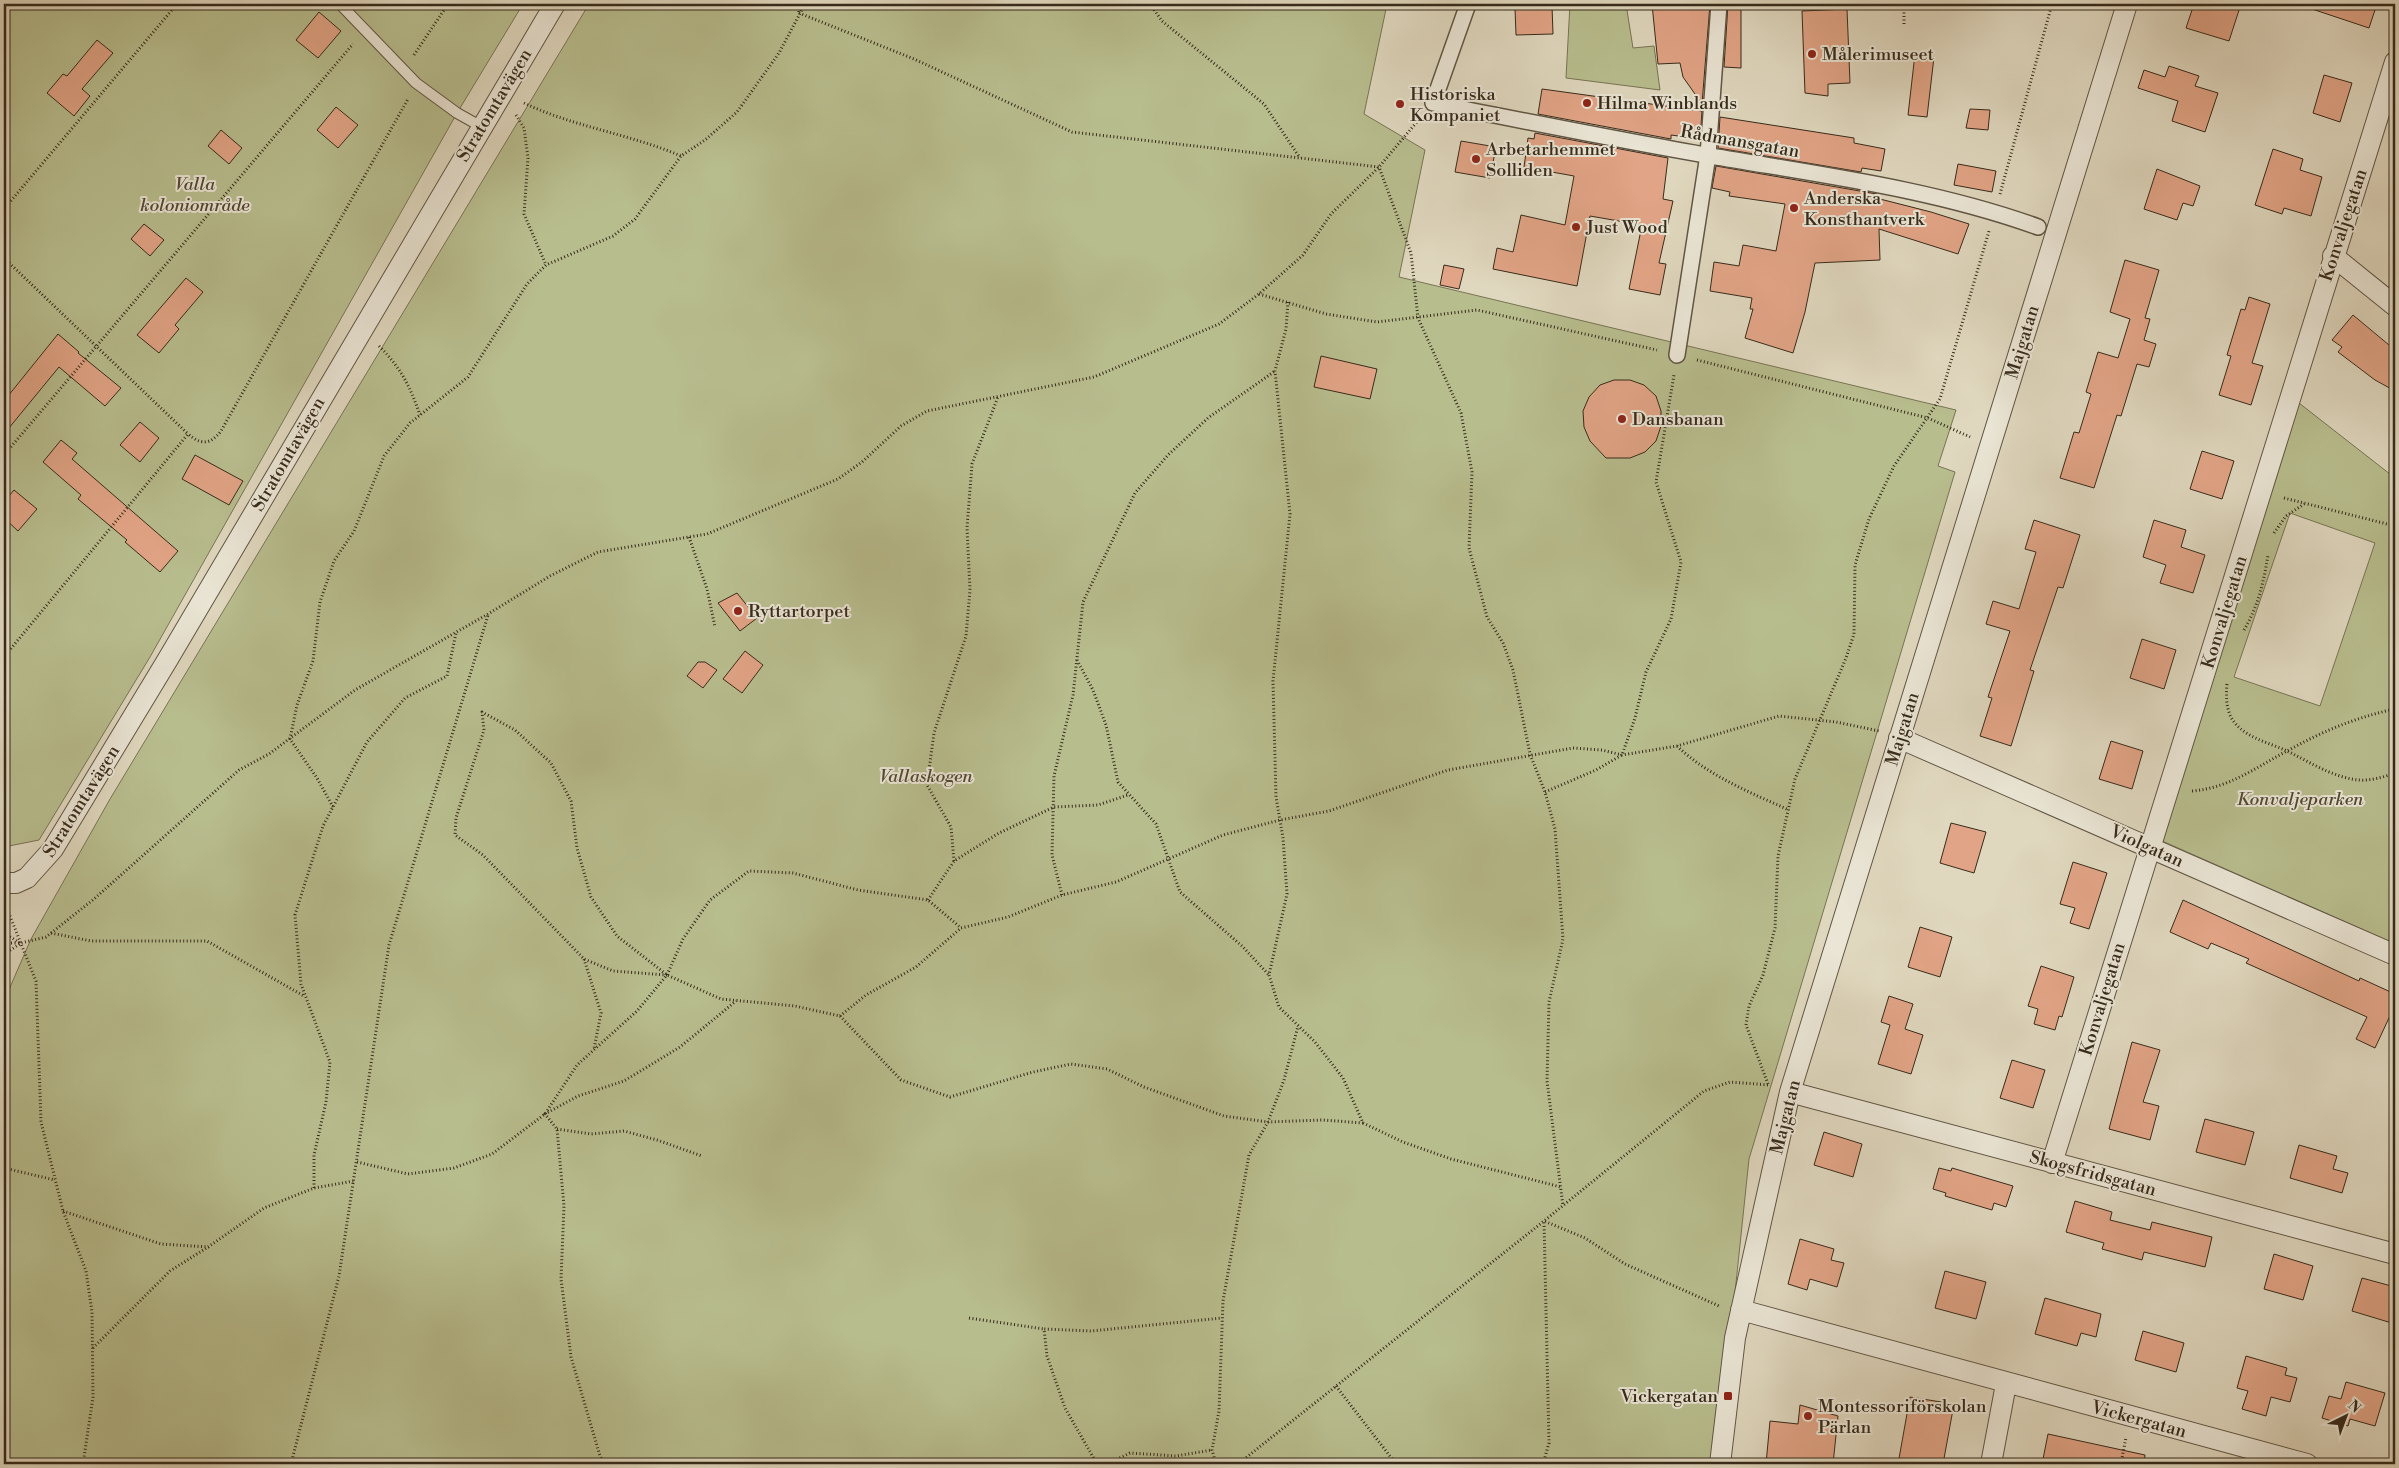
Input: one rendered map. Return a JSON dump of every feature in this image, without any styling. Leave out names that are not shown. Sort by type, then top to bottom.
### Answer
[{"type":"street","name":"Stratomtavägen","points":[[4,883],[16,883],[27,878],[53,849],[168,659],[555,4]]},
{"type":"street","points":[[1433,103],[1468,4]]},
{"type":"street","points":[[1677,355],[1708,155],[1719,4]]},
{"type":"street","name":"Majgatan","points":[[1720,1464],[1735,1338],[1733,1309],[1790,1092],[1890,735],[2127,4]]},
{"type":"street","name":"Konvaljegatan","points":[[2052,1163],[2395,62]]},
{"type":"street","name":"Rådmansgatan","points":[[1433,103],[1708,155],[1866,182],[1995,211],[2038,227]]},
{"type":"street","points":[[2333,256],[2395,306]]},
{"type":"street","name":"Violgatan","points":[[1890,735],[2395,955]]},
{"type":"street","name":"Skogsfridsgatan","points":[[1790,1092],[2395,1254]]},
{"type":"street","name":"Vickergatan","points":[[1733,1309],[2006,1384],[2245,1456],[2307,1464]]},
{"type":"street","points":[[1991,1464],[2006,1384]]},
{"type":"lane","points":[[340,4],[357,19],[364,30],[416,83],[458,113],[482,127]]},
{"type":"path","points":[[4,209],[177,4]]},
{"type":"path","points":[[404,71],[448,4]]},
{"type":"path","points":[[798,4],[799,13]]},
{"type":"path","points":[[333,807],[290,739],[297,705],[313,661],[320,602],[334,561],[354,531],[384,456],[410,423],[468,377],[527,284],[546,265],[613,236],[635,219],[681,156],[705,140],[737,112],[779,53],[799,13],[806,4]]},
{"type":"path","points":[[1150,4],[1162,21],[1264,104],[1300,158]]},
{"type":"path","points":[[1904,4],[1904,24]]},
{"type":"path","points":[[799,13],[914,59],[1072,132],[1379,167]]},
{"type":"path","points":[[4,455],[364,30]]},
{"type":"path","points":[[4,258],[197,442],[204,443],[214,440],[221,431],[416,83]]},
{"type":"path","points":[[502,92],[532,107],[588,126],[652,143],[681,156]]},
{"type":"path","points":[[502,92],[524,128],[528,158],[524,214],[546,265]]},
{"type":"path","points":[[4,943],[21,943],[46,937],[94,899],[239,770],[269,754],[355,690],[456,633],[550,576],[598,552],[707,534],[838,479],[862,462],[901,426],[927,411],[1094,377],[1219,324],[1259,294],[1303,255],[1331,214],[1379,167],[1433,103]]},
{"type":"path","points":[[1379,167],[1411,253],[1418,318],[1461,412],[1472,472],[1469,548],[1487,617],[1503,643],[1512,670],[1530,754],[1555,830],[1563,940],[1549,1002],[1547,1081],[1563,1206]]},
{"type":"path","points":[[1259,294],[1326,314],[1377,322],[1477,310],[1677,355],[1928,418],[1972,438]]},
{"type":"path","points":[[1269,975],[1287,894],[1276,797],[1272,681],[1290,514],[1275,371],[1286,329],[1288,302]]},
{"type":"path","points":[[362,328],[396,363],[411,388],[420,415]]},
{"type":"path","points":[[1622,755],[1635,718],[1646,672],[1671,619],[1681,562],[1656,482],[1677,355]]},
{"type":"path","points":[[1062,895],[1052,855],[1054,776],[1073,695],[1083,602],[1136,493],[1168,455],[1208,418],[1275,371]]},
{"type":"path","points":[[954,860],[951,827],[927,785],[934,734],[966,636],[970,590],[967,528],[972,464],[998,397]]},
{"type":"path","points":[[1238,1464],[1563,1206],[1704,1091],[1730,1082],[1769,1085],[1746,1025],[1749,1006],[1764,975],[1775,928],[1778,856],[1795,779],[1854,634],[1855,565],[1869,519],[1894,466],[1928,418]]},
{"type":"path","points":[[4,657],[188,434]]},
{"type":"path","points":[[2262,491],[2304,504],[2395,526]]},
{"type":"path","points":[[2271,541],[2274,533],[2286,516],[2304,504]]},
{"type":"path","points":[[689,537],[707,589],[715,627]]},
{"type":"path","points":[[2239,637],[2249,621],[2264,582],[2269,549]]},
{"type":"path","points":[[291,1464],[339,1276],[389,945],[488,614]]},
{"type":"path","points":[[314,1188],[314,1155],[326,1102],[330,1062],[301,984],[294,915],[323,826],[366,742],[405,698],[447,676],[456,633]]},
{"type":"path","points":[[1076,659],[1093,690],[1106,725],[1118,782],[1156,824],[1167,860],[1180,892],[1242,946],[1269,975],[1279,1007],[1315,1042],[1343,1078],[1363,1123]]},
{"type":"path","points":[[2227,682],[2226,699],[2230,716],[2240,728],[2262,742],[2286,751],[2329,772],[2358,780],[2385,777],[2395,773]]},
{"type":"path","points":[[2168,791],[2208,790],[2229,784],[2286,751],[2339,724],[2395,709]]},
{"type":"path","points":[[667,975],[613,971],[584,959],[483,855],[455,836],[456,818],[484,730],[482,712],[514,730],[552,763],[571,801],[577,848],[591,897],[617,936],[667,975],[721,999],[795,1006],[840,1016],[901,1080],[950,1097],[1033,1072],[1070,1064],[1107,1069],[1144,1087],[1224,1116],[1268,1122],[1323,1120],[1363,1123],[1403,1142],[1451,1159],[1561,1186]]},
{"type":"path","points":[[1544,792],[1596,770],[1622,755],[1677,746],[1779,716],[1820,720],[1890,735]]},
{"type":"path","points":[[1677,746],[1690,759],[1750,792],[1788,810]]},
{"type":"path","points":[[840,1016],[866,995],[916,967],[961,928],[1008,917],[1062,895],[1116,882],[1223,835],[1280,820],[1329,811],[1448,770],[1530,754],[1573,748],[1602,750],[1622,755]]},
{"type":"path","points":[[928,900],[954,860],[999,833],[1054,807],[1098,805],[1129,795]]},
{"type":"path","points":[[545,1114],[577,1065],[637,1012],[667,975],[683,939],[710,900],[749,871],[793,873],[858,890],[928,900],[961,928]]},
{"type":"path","points":[[4,899],[36,981],[41,1122],[63,1211],[86,1271],[92,1312],[93,1396],[83,1464]]},
{"type":"path","points":[[4,933],[21,943]]},
{"type":"path","points":[[50,933],[91,941],[208,942],[305,996]]},
{"type":"path","points":[[4,954],[21,943]]},
{"type":"path","points":[[584,959],[601,1013],[594,1050]]},
{"type":"path","points":[[357,1162],[408,1174],[454,1168],[492,1154],[545,1114],[578,1096],[624,1081],[680,1047],[736,1000]]},
{"type":"path","points":[[1216,1464],[1212,1450],[1219,1412],[1223,1301],[1249,1155],[1268,1122],[1284,1080],[1298,1026]]},
{"type":"path","points":[[545,1114],[557,1130],[564,1206],[561,1279],[571,1357],[600,1456],[605,1464]]},
{"type":"path","points":[[557,1130],[592,1134],[624,1131],[658,1140],[702,1156]]},
{"type":"path","points":[[4,1168],[55,1180]]},
{"type":"path","points":[[92,1348],[170,1271],[264,1208],[314,1188],[354,1181]]},
{"type":"path","points":[[63,1211],[161,1244],[208,1247]]},
{"type":"path","points":[[1544,1221],[1585,1238],[1624,1264],[1733,1309]]},
{"type":"path","points":[[1542,1464],[1549,1443],[1544,1221]]},
{"type":"path","points":[[969,1318],[1044,1329],[1091,1331],[1222,1318]]},
{"type":"path","points":[[1044,1329],[1047,1356],[1065,1408],[1097,1464]]},
{"type":"path","points":[[1336,1386],[1396,1464]]},
{"type":"path","points":[[1107,1464],[1130,1453],[1176,1456],[1212,1450]]},
{"type":"green space","name":"Valla koloniområde","points":[[4,4],[523,4],[457,113],[150,657],[39,840],[4,847]]},
{"type":"green space","name":"Vallaskogen","points":[[589,4],[1384,4],[1386,9],[1364,114],[1425,150],[1399,277],[1956,410],[1938,466],[1955,472],[1749,1159],[1717,1464],[4,1464],[4,1001],[31,939],[110,799]]},
{"type":"green space","points":[[1570,4],[1626,4],[1633,48],[1654,46],[1660,90],[1566,78]]},
{"type":"green space","name":"Konvaljeparken","points":[[2299,403],[2395,478],[2395,944],[2160,840]],"holes":[[[2290,513],[2375,543],[2320,706],[2234,677]]]},
{"type":"building","points":[[1652,4],[1710,4],[1702,104],[1683,77],[1680,63],[1658,64]]},
{"type":"building","points":[[1728,4],[1741,4],[1741,68],[1724,67]]},
{"type":"building","points":[[2194,4],[2241,4],[2229,41],[2186,28]]},
{"type":"building","points":[[2309,4],[2377,4],[2369,28],[2309,8]]},
{"type":"building","points":[[1552,6],[1553,34],[1516,35],[1515,8]]},
{"type":"building","points":[[1847,9],[1850,83],[1828,84],[1828,96],[1805,93],[1802,11]]},
{"type":"building","points":[[319,12],[341,31],[318,58],[296,40]]},
{"type":"building","points":[[97,40],[113,53],[82,89],[90,96],[74,116],[47,93],[63,74],[67,76]]},
{"type":"building","points":[[1915,54],[1934,57],[1927,117],[1908,115]]},
{"type":"building","points":[[2169,66],[2199,76],[2195,86],[2218,93],[2205,132],[2172,121],[2178,101],[2138,88],[2144,70],[2165,77]]},
{"type":"building","points":[[2324,75],[2352,83],[2340,122],[2313,113]]},
{"type":"building","points":[[1542,89],[1702,111],[1700,139],[1671,135],[1671,139],[1538,114]]},
{"type":"building","points":[[336,107],[358,125],[338,148],[317,130]]},
{"type":"building","points":[[1970,109],[1990,110],[1988,130],[1966,128]]},
{"type":"building","points":[[1720,117],[1854,138],[1854,143],[1885,149],[1881,171],[1862,168],[1861,172],[1718,148]]},
{"type":"building","points":[[221,130],[242,148],[229,164],[208,146]]},
{"type":"building","points":[[1535,133],[1668,158],[1663,199],[1673,201],[1659,263],[1666,264],[1660,295],[1629,289],[1642,225],[1590,216],[1577,286],[1493,269],[1497,248],[1513,252],[1521,215],[1565,225],[1574,176],[1524,167],[1528,138],[1534,139]]},
{"type":"building","name":"Arbetarhemmet Solliden","points":[[1461,141],[1496,147],[1490,178],[1455,172]]},
{"type":"building","points":[[2273,149],[2303,159],[2300,170],[2322,177],[2311,216],[2284,208],[2282,214],[2255,205]]},
{"type":"building","points":[[1958,164],[1996,171],[1992,192],[1954,185]]},
{"type":"building","points":[[1716,166],[1877,194],[1876,198],[1969,224],[1958,254],[1879,229],[1880,260],[1815,263],[1805,312],[1793,353],[1745,338],[1753,309],[1750,309],[1752,298],[1710,291],[1714,262],[1739,266],[1743,245],[1776,251],[1785,204],[1729,196],[1730,192],[1712,188]]},
{"type":"building","points":[[2157,169],[2200,186],[2193,206],[2183,203],[2177,220],[2144,209]]},
{"type":"building","points":[[144,224],[164,240],[150,256],[131,239]]},
{"type":"building","points":[[2125,260],[2159,270],[2145,318],[2150,319],[2144,340],[2156,344],[2149,367],[2137,364],[2121,416],[2117,415],[2094,488],[2060,478],[2074,432],[2079,433],[2091,394],[2086,392],[2098,352],[2118,358],[2130,319],[2110,312]]},
{"type":"building","points":[[1444,265],[1464,269],[1459,289],[1440,285]]},
{"type":"building","points":[[186,278],[203,292],[175,325],[179,329],[159,353],[137,335]]},
{"type":"building","points":[[2249,297],[2270,304],[2252,363],[2263,366],[2251,405],[2219,395],[2231,356],[2227,355],[2241,309],[2245,310]]},
{"type":"building","points":[[2353,315],[2395,350],[2395,391],[2375,380],[2338,352],[2342,347],[2332,340]]},
{"type":"building","points":[[58,334],[121,388],[105,406],[59,367],[4,434],[4,401]]},
{"type":"building","points":[[1321,356],[1377,369],[1370,399],[1314,387]]},
{"type":"building","name":"Dansbanan","points":[[1614,380],[1630,380],[1644,385],[1656,396],[1661,411],[1661,426],[1656,441],[1645,452],[1630,458],[1606,458],[1590,441],[1584,427],[1583,411],[1589,397],[1600,385]]},
{"type":"building","points":[[140,422],[159,438],[140,462],[120,445]]},
{"type":"building","points":[[61,440],[77,453],[72,459],[178,551],[160,572],[125,542],[127,540],[78,499],[81,495],[43,462]]},
{"type":"building","points":[[2202,451],[2234,461],[2222,499],[2190,489]]},
{"type":"building","points":[[195,455],[243,481],[229,505],[182,479]]},
{"type":"building","points":[[14,490],[37,509],[18,531],[4,518],[4,502]]},
{"type":"building","points":[[2034,520],[2080,535],[2063,588],[2058,587],[2030,670],[2034,671],[2011,746],[1980,736],[1992,698],[1988,697],[2010,631],[1986,624],[1993,601],[2019,609],[2036,552],[2025,549]]},
{"type":"building","points":[[2154,520],[2186,530],[2181,547],[2205,555],[2193,593],[2160,583],[2166,565],[2143,557]]},
{"type":"building","name":"Ryttartorpet","points":[[737,593],[757,618],[740,631],[718,603]]},
{"type":"building","points":[[2142,639],[2176,650],[2164,689],[2130,678]]},
{"type":"building","points":[[745,651],[763,665],[742,693],[723,679]]},
{"type":"building","points":[[698,662],[705,662],[717,670],[703,688],[687,676]]},
{"type":"building","points":[[2111,741],[2143,751],[2132,789],[2099,779]]},
{"type":"building","points":[[1951,823],[1986,832],[1974,873],[1940,863]]},
{"type":"building","points":[[2073,862],[2107,873],[2089,929],[2070,923],[2075,908],[2060,904]]},
{"type":"building","points":[[2183,900],[2359,981],[2360,978],[2395,994],[2395,1005],[2375,1048],[2356,1039],[2367,1017],[2246,963],[2249,959],[2211,943],[2208,949],[2170,932]]},
{"type":"building","points":[[1920,927],[1952,937],[1940,977],[1908,967]]},
{"type":"building","points":[[2041,966],[2074,977],[2062,1017],[2059,1016],[2055,1030],[2034,1024],[2038,1009],[2028,1006]]},
{"type":"building","points":[[1889,996],[1913,1004],[1905,1029],[1923,1035],[1911,1074],[1878,1064],[1890,1025],[1881,1022]]},
{"type":"building","points":[[2132,1042],[2160,1050],[2143,1102],[2159,1106],[2150,1140],[2109,1129]]},
{"type":"building","points":[[2012,1060],[2045,1070],[2033,1108],[2000,1098]]},
{"type":"building","points":[[2205,1119],[2254,1132],[2245,1165],[2196,1152]]},
{"type":"building","points":[[1824,1132],[1862,1144],[1853,1177],[1814,1165]]},
{"type":"building","points":[[2299,1145],[2337,1156],[2333,1169],[2348,1173],[2342,1193],[2290,1178]]},
{"type":"building","points":[[1939,1168],[1951,1171],[1952,1168],[2013,1186],[2006,1207],[1994,1203],[1992,1210],[1945,1196],[1946,1193],[1933,1189]]},
{"type":"building","points":[[2075,1201],[2112,1212],[2110,1220],[2150,1230],[2152,1222],[2212,1237],[2205,1267],[2144,1252],[2142,1260],[2102,1249],[2104,1243],[2066,1232]]},
{"type":"building","points":[[1800,1239],[1834,1249],[1831,1260],[1844,1263],[1837,1287],[1810,1279],[1807,1290],[1788,1284]]},
{"type":"building","points":[[2274,1254],[2313,1266],[2303,1300],[2264,1289]]},
{"type":"building","points":[[1945,1271],[1986,1282],[1976,1319],[1935,1308]]},
{"type":"building","points":[[2362,1278],[2395,1287],[2395,1324],[2352,1311]]},
{"type":"building","points":[[2045,1298],[2101,1314],[2096,1337],[2081,1333],[2077,1346],[2035,1334]]},
{"type":"building","points":[[2143,1331],[2184,1343],[2176,1372],[2135,1360]]},
{"type":"building","points":[[2246,1356],[2287,1368],[2285,1375],[2297,1378],[2290,1402],[2271,1397],[2266,1416],[2242,1409],[2248,1391],[2237,1388]]},
{"type":"building","points":[[2346,1382],[2385,1393],[2375,1426],[2350,1419],[2348,1426],[2322,1418],[2329,1396],[2341,1399]]},
{"type":"building","points":[[1910,1397],[1954,1404],[1943,1464],[1898,1464]]},
{"type":"building","points":[[1800,1405],[1838,1416],[1833,1464],[1766,1464],[1770,1421],[1798,1424]]},
{"type":"building","points":[[2048,1434],[2145,1455],[2144,1464],[2042,1464]]},
{"type":"place","name":"Målerimuseet","points":[[1812,54]]},
{"type":"place","name":"Hilma Winblands","points":[[1587,103]]},
{"type":"place","name":"Historiska Kompaniet","points":[[1400,104]]},
{"type":"place","name":"Arbetarhemmet Solliden","points":[[1476,159]]},
{"type":"place","name":"Anderska Konsthantverk","points":[[1794,208]]},
{"type":"place","name":"Just Wood","points":[[1576,227]]},
{"type":"place","name":"Dansbanan","points":[[1622,419]]},
{"type":"place","name":"Ryttartorpet","points":[[738,611]]},
{"type":"place","name":"Vickergatan","points":[[1728,1396]]},
{"type":"place","name":"Montessoriförskolan Pärlan","points":[[1808,1416]]}]
